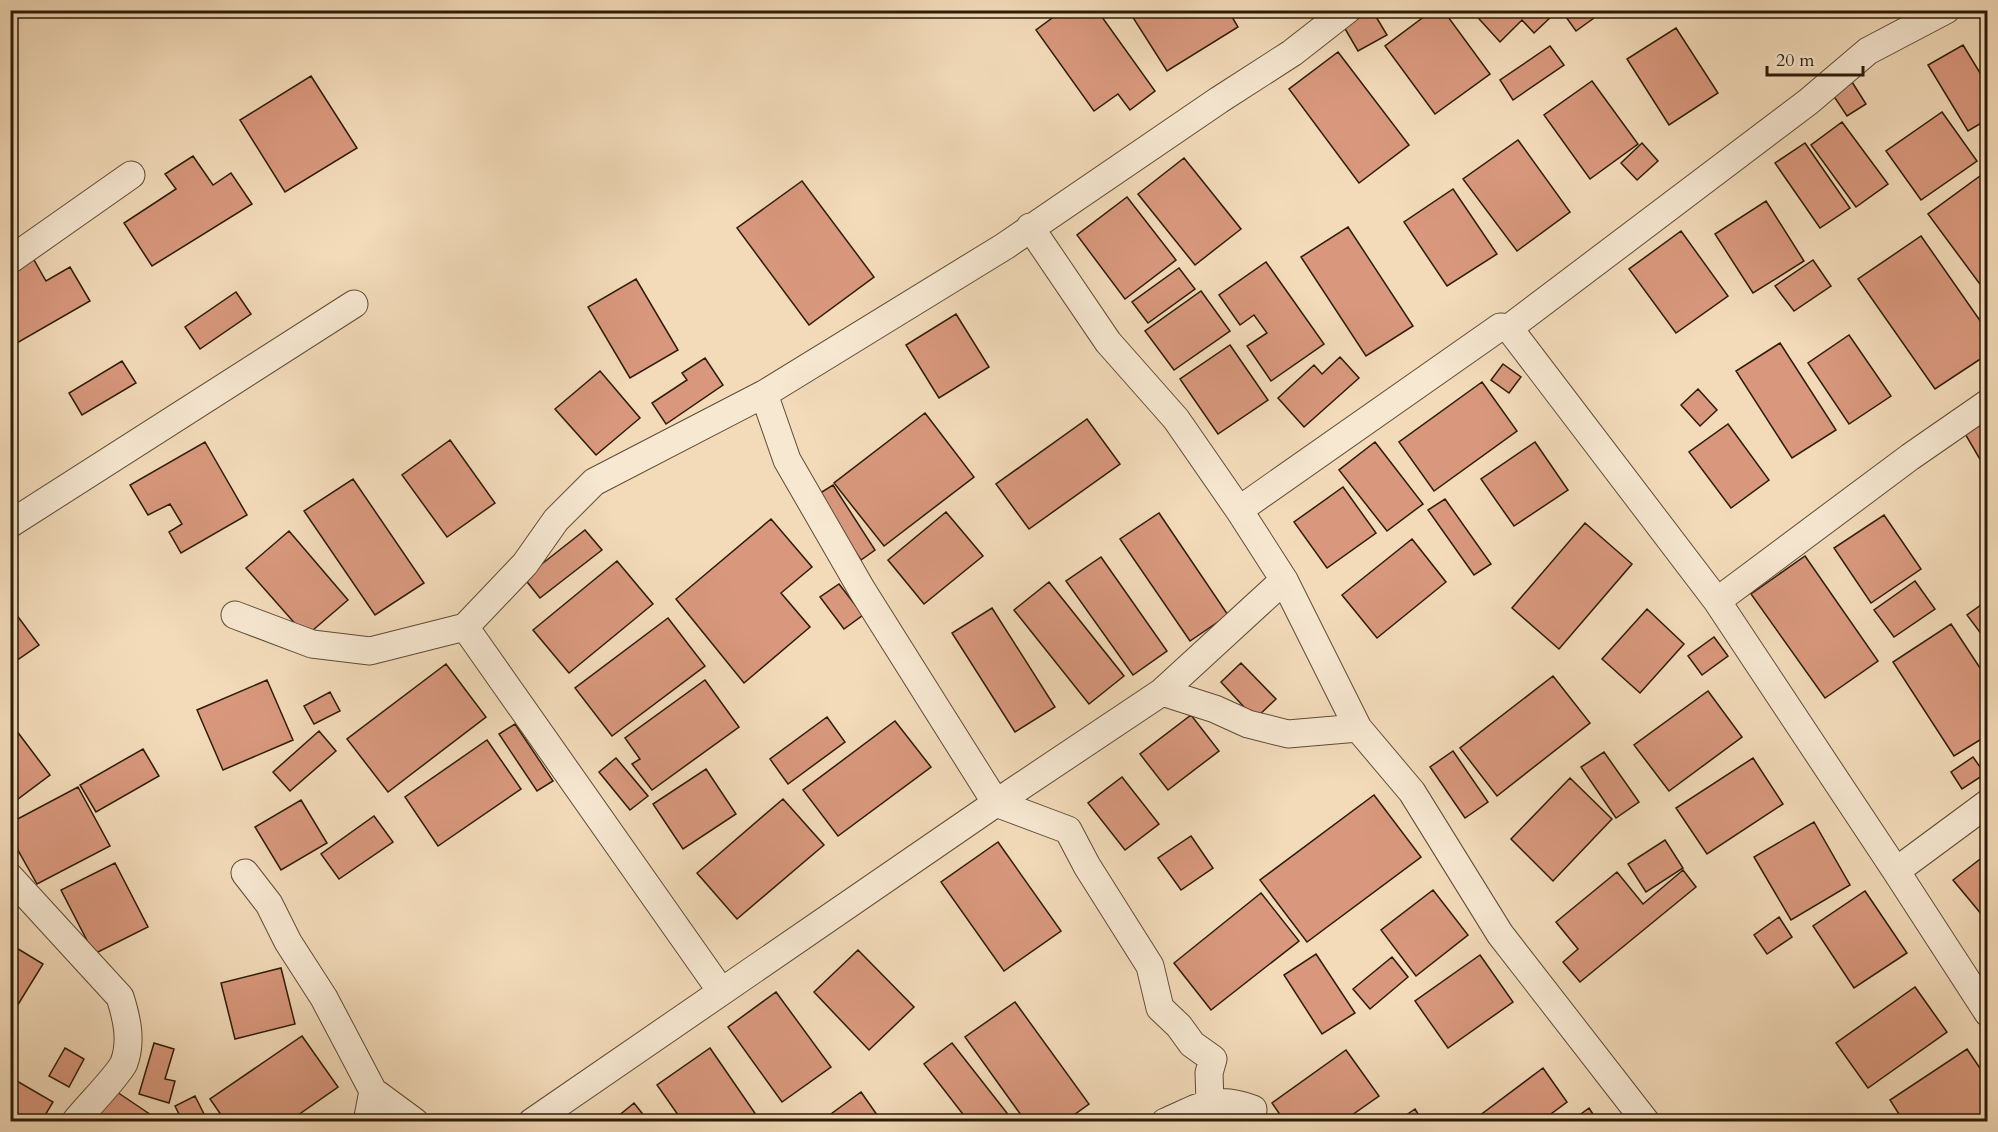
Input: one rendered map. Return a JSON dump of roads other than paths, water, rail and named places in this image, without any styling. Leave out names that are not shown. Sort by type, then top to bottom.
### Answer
[{"type":"street","points":[[1239,510],[1500,327],[1509,328],[1808,102],[1868,51],[1946,10]]},
{"type":"street","points":[[236,615],[312,644],[370,651],[465,627],[525,564],[556,520],[594,482],[764,394],[1005,246],[1030,227],[1292,53],[1341,12]]},
{"type":"street","points":[[10,260],[131,176]]},
{"type":"street","points":[[1030,227],[1108,342],[1176,419],[1239,510],[1284,580],[1358,728],[1412,792],[1500,934],[1646,1122]]},
{"type":"street","points":[[10,524],[354,304]]},
{"type":"street","points":[[1509,328],[1717,601],[1988,1013]]},
{"type":"street","points":[[764,394],[787,460],[862,590],[996,803],[1068,830],[1087,866],[1150,966],[1160,1008],[1179,1026],[1192,1044],[1213,1059],[1209,1073],[1210,1102]]},
{"type":"street","points":[[1717,601],[1910,457],[1988,403]]},
{"type":"street","points":[[532,1122],[996,803],[1162,692],[1284,580]]},
{"type":"street","points":[[465,627],[721,991]]},
{"type":"street","points":[[1162,692],[1215,709],[1248,724],[1288,734],[1358,728]]},
{"type":"street","points":[[1896,871],[1988,803]]},
{"type":"street","points":[[245,873],[269,904],[288,942],[324,998],[373,1091],[415,1122]]},
{"type":"street","points":[[10,877],[120,998],[126,1016],[129,1043],[123,1065],[75,1122]]},
{"type":"street","points":[[367,1122],[373,1091]]},
{"type":"street","points":[[1166,1122],[1210,1102],[1240,1104],[1253,1109],[1252,1122]]}]
